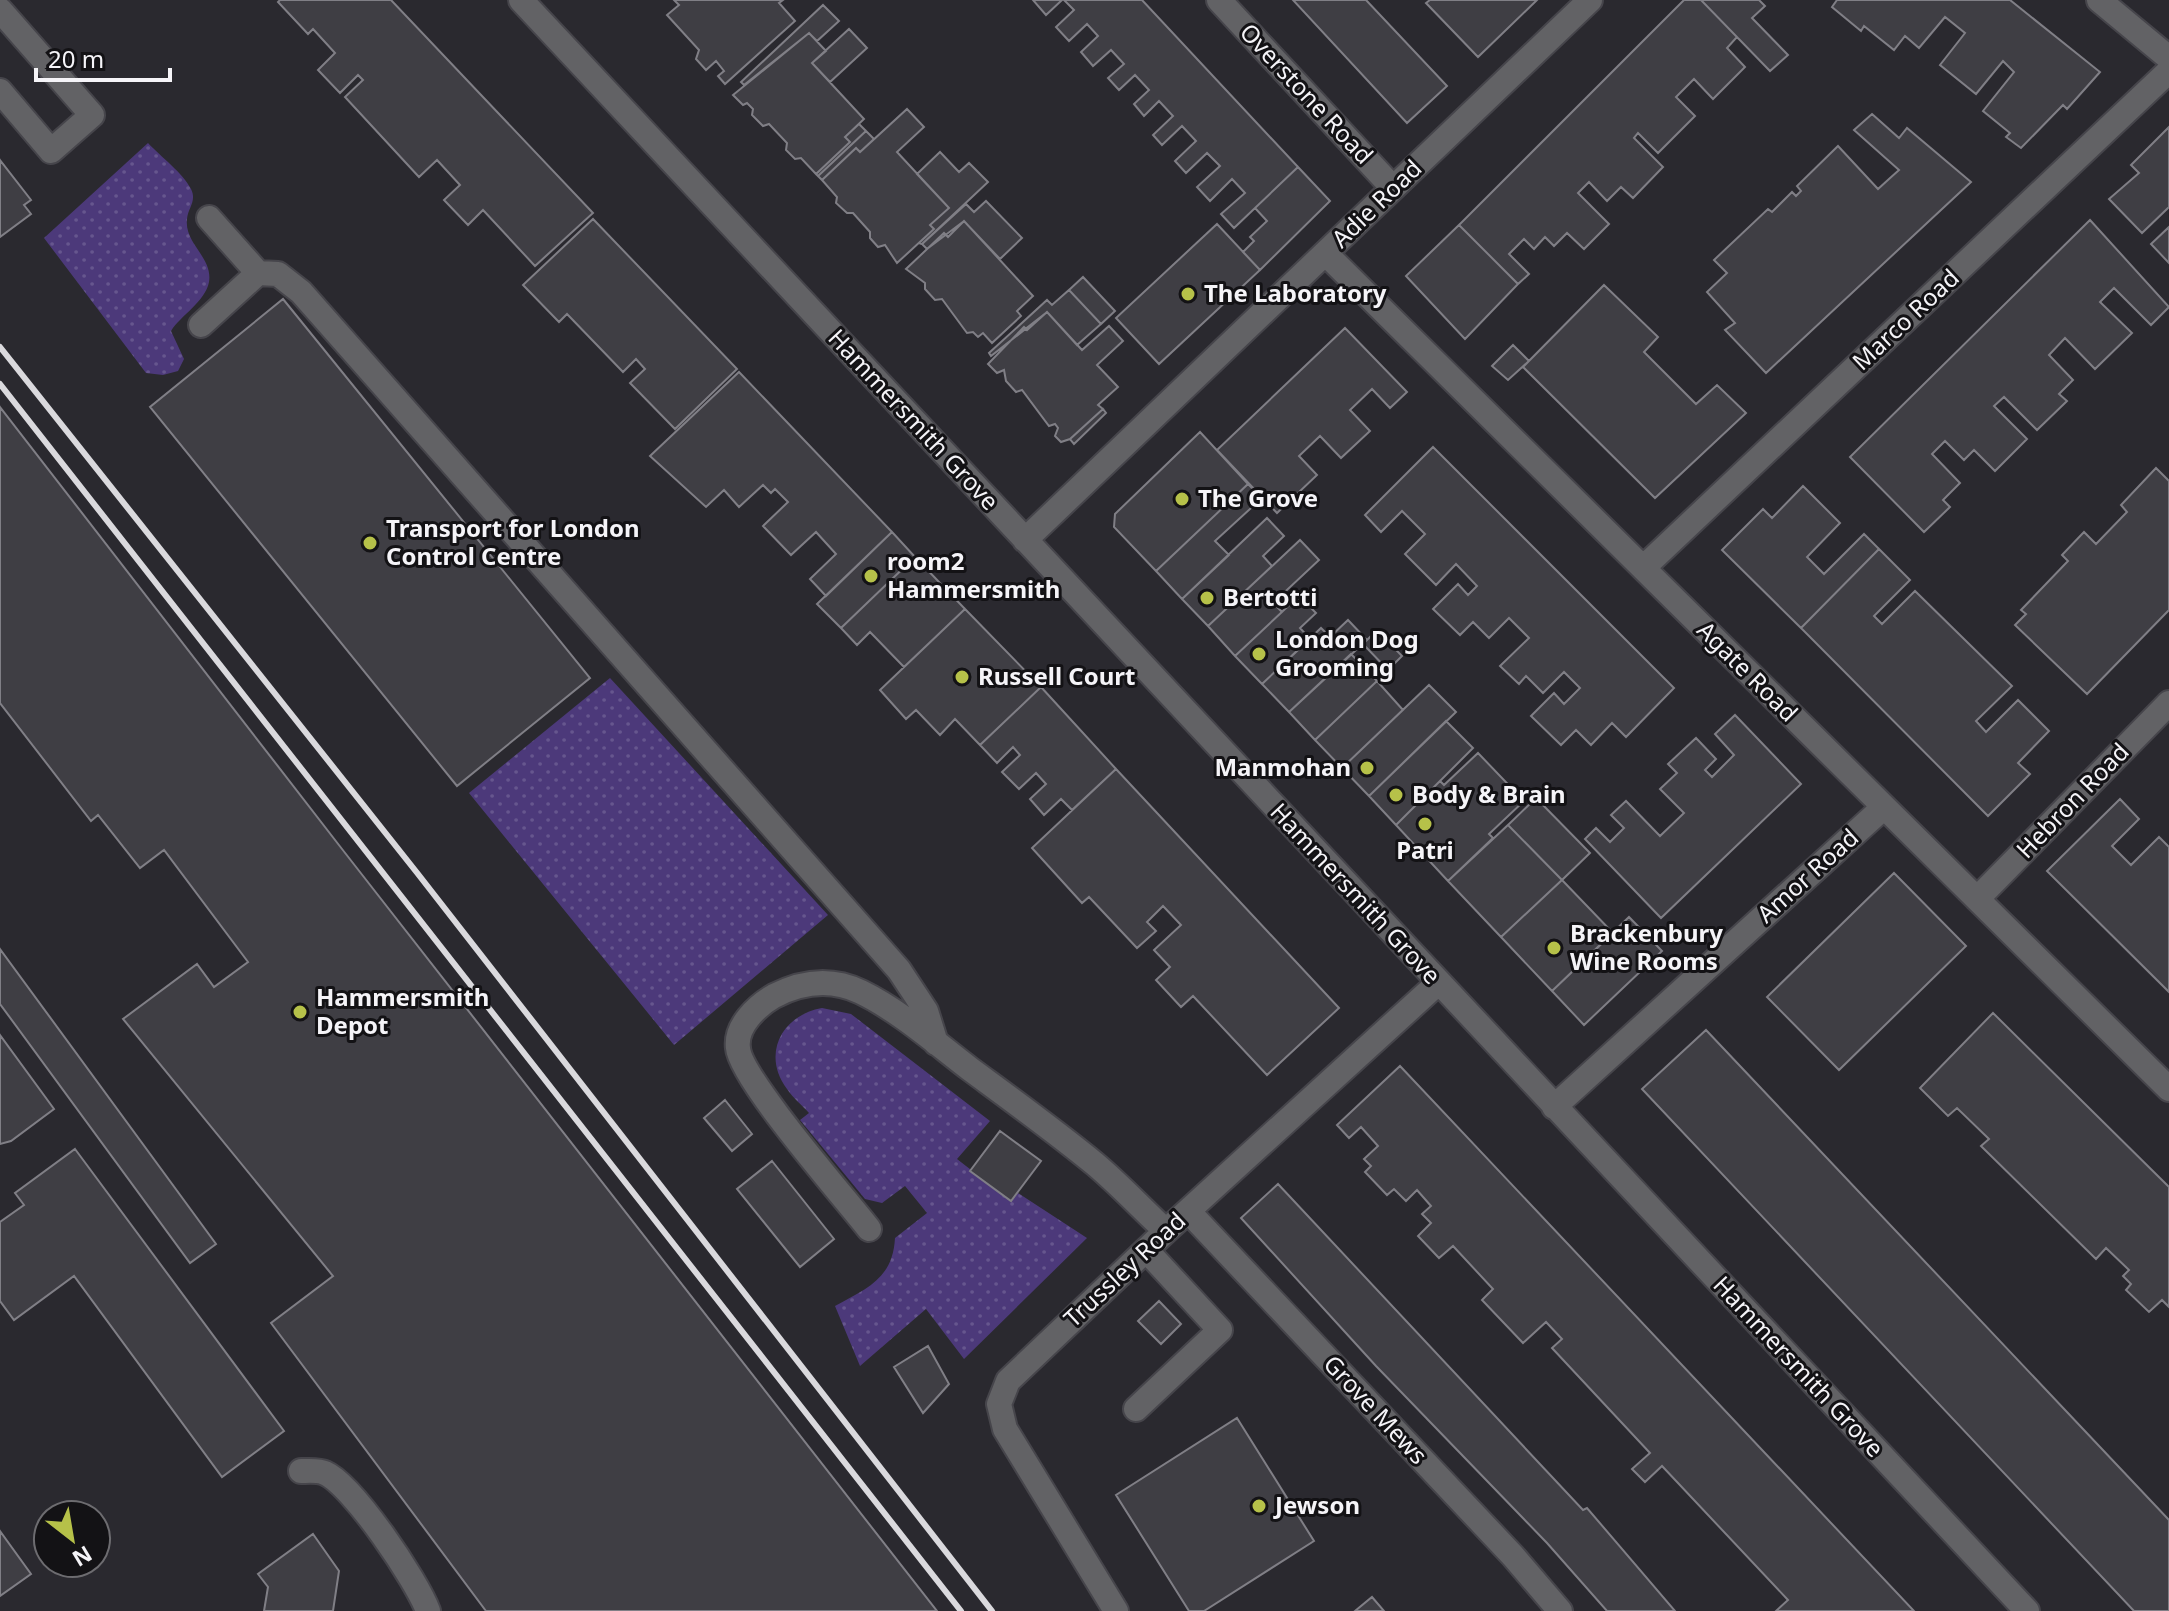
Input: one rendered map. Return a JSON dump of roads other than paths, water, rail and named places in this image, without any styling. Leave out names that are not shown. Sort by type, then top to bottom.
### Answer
[{"type":"street","name":"Hammersmith Grove","points":[[521,0],[2027,1611]]},
{"type":"street","name":"Overstone Road","points":[[1219,0],[1393,188]]},
{"type":"street","name":"Adie Road","points":[[1025,540],[1590,0]]},
{"type":"street","points":[[2099,0],[2169,58]]},
{"type":"street","points":[[0,10],[92,115],[51,151],[0,91]]},
{"type":"street","name":"Marco Road","points":[[1643,568],[2169,71]]},
{"type":"street","points":[[209,218],[258,273]]},
{"type":"street","name":"Agate Road","points":[[1326,254],[2169,1089]]},
{"type":"street","points":[[201,325],[258,273],[278,274],[301,292],[899,970],[926,1011],[936,1043]]},
{"type":"street","name":"Hebron Road","points":[[1977,899],[2169,703]]},
{"type":"street","name":"Amor Road","points":[[1554,1107],[1884,807]]},
{"type":"street","points":[[869,1229],[755,1084],[737,1048],[741,1031],[766,1001],[781,993],[821,982],[842,984],[864,994],[936,1043],[1097,1166],[1166,1231]]},
{"type":"street","name":"Trussley Road","points":[[1116,1611],[1005,1429],[999,1404],[1008,1381],[1166,1231],[1438,983]]},
{"type":"street","name":"Grove Mews","points":[[1188,1211],[1502,1545],[1560,1611]]},
{"type":"street","points":[[1136,1409],[1220,1330],[1146,1250]]},
{"type":"street","points":[[301,1471],[324,1472],[341,1484],[407,1571],[428,1611]]},
{"type":"railway","points":[[0,347],[418,874],[992,1611]]},
{"type":"railway","points":[[0,384],[961,1611]]},
{"type":"place","name":"The Laboratory","points":[[1188,294]]},
{"type":"place","name":"The Grove","points":[[1182,499]]},
{"type":"place","name":"Transport for London Control Centre","points":[[370,543]]},
{"type":"place","name":"room2 Hammersmith","points":[[871,576]]},
{"type":"place","name":"Bertotti","points":[[1207,598]]},
{"type":"place","name":"London Dog Grooming","points":[[1259,654]]},
{"type":"place","name":"Russell Court","points":[[962,677]]},
{"type":"place","name":"Manmohan","points":[[1367,768]]},
{"type":"place","name":"Body & Brain","points":[[1396,795]]},
{"type":"place","name":"Patri","points":[[1425,824]]},
{"type":"place","name":"Brackenbury Wine Rooms","points":[[1554,948]]},
{"type":"place","name":"Hammersmith Depot","points":[[300,1012]]},
{"type":"place","name":"Jewson","points":[[1259,1506]]}]
